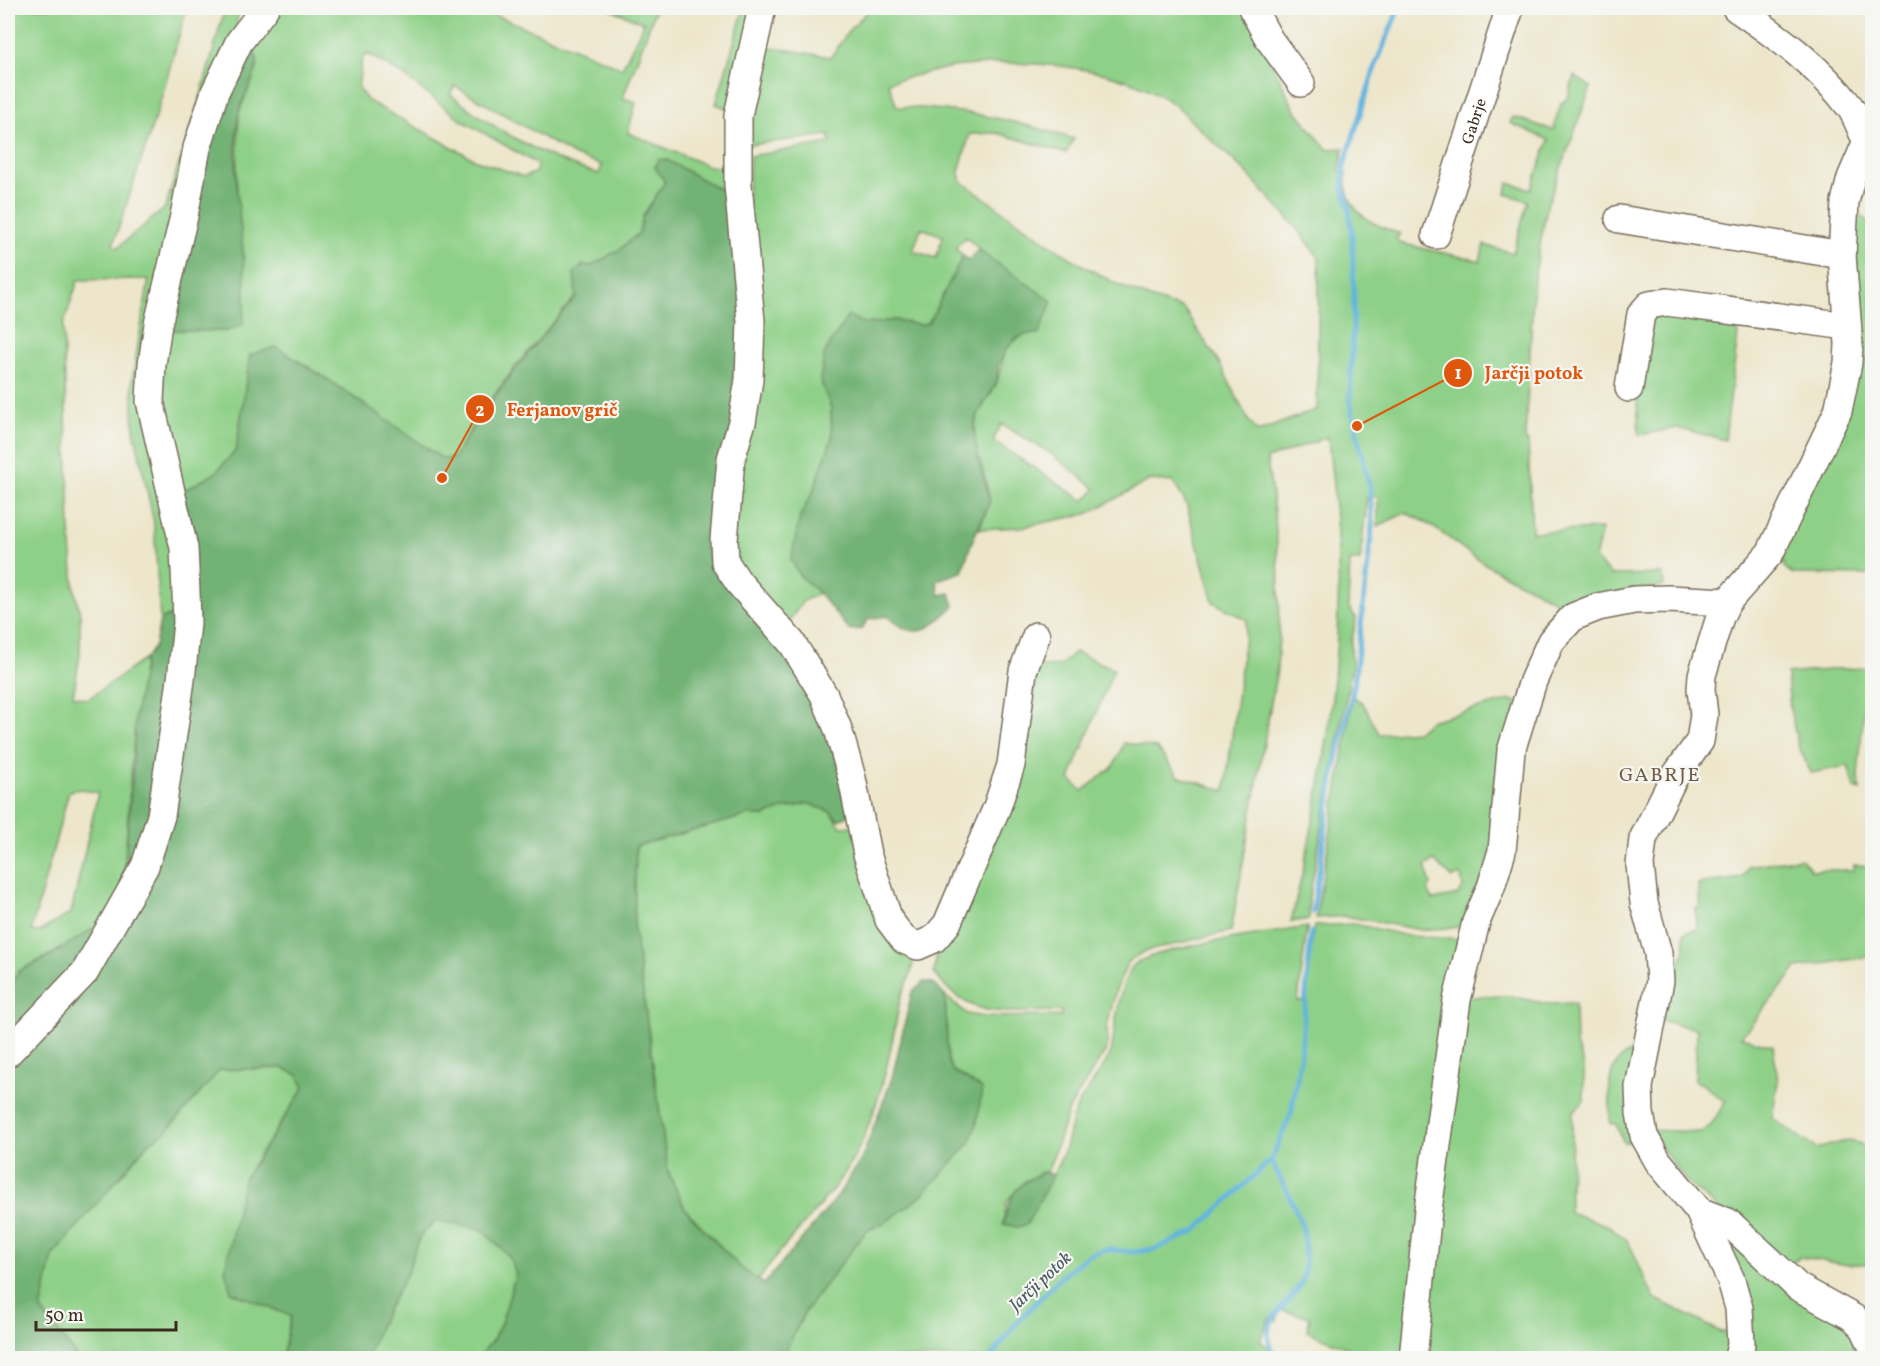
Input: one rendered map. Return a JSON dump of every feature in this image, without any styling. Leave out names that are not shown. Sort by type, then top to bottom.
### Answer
[{"type":"street","points":[[8,1053],[85,972],[145,866],[161,816],[187,623],[184,548],[150,401],[152,364],[158,324],[184,216],[197,148],[215,92],[239,42],[265,8]]},
{"type":"street","points":[[762,8],[738,115],[738,185],[751,321],[749,380],[742,423],[731,459],[724,540],[725,562],[739,583],[792,643],[824,695],[844,748],[867,854],[889,920],[904,940],[918,946],[934,939],[947,924],[997,807],[1011,765],[1023,671],[1036,636]]},
{"type":"street","points":[[1252,8],[1269,39],[1301,83]]},
{"type":"street","name":"Gabrje","points":[[1436,235],[1510,8]]},
{"type":"street","points":[[1736,8],[1799,54],[1830,84],[1851,109],[1870,144],[1851,178],[1845,202],[1842,255],[1848,363],[1838,411],[1770,553],[1727,602],[1713,636],[1702,675],[1704,715],[1700,741],[1673,779],[1643,839],[1640,865],[1644,903],[1658,953],[1660,981],[1643,1056],[1639,1088],[1644,1136],[1658,1161],[1699,1211],[1731,1280],[1739,1308],[1742,1344],[1738,1359]]},
{"type":"street","points":[[1619,219],[1842,255]]},
{"type":"street","points":[[1629,388],[1641,314],[1649,305],[1667,302],[1847,326]]},
{"type":"street","points":[[1413,1359],[1428,1210],[1457,1000],[1476,922],[1491,887],[1502,850],[1511,751],[1533,681],[1551,641],[1572,616],[1598,607],[1634,600],[1727,602]]},
{"type":"street","points":[[1699,1211],[1728,1222],[1774,1268],[1798,1287],[1854,1318],[1864,1328],[1872,1345]]},
{"type":"green space","points":[[8,8],[187,8],[158,109],[113,245],[117,248],[165,208],[200,99],[225,8],[239,8],[234,41],[154,319],[180,612],[160,620],[154,523],[134,430],[132,381],[149,279],[78,280],[63,326],[70,529],[74,586],[80,614],[80,655],[73,696],[88,699],[145,659],[134,739],[124,873],[130,883],[106,925],[19,971],[8,988]],"holes":[[[81,789],[98,793],[71,913],[39,932],[31,931],[69,791]]]},
{"type":"green space","points":[[266,8],[478,8],[622,68],[644,23],[608,8],[656,8],[623,98],[636,102],[628,133],[709,166],[723,168],[731,110],[716,104],[744,8],[756,8],[733,191],[723,192],[655,167],[665,182],[643,216],[639,233],[619,250],[591,267],[576,296],[515,367],[478,417],[454,458],[443,459],[327,379],[276,347],[250,355],[236,450],[214,474],[177,494],[165,455],[161,330],[227,331],[245,305],[236,198],[239,112],[258,66],[241,44]],"holes":[[[368,54],[403,75],[461,120],[537,164],[536,172],[524,177],[476,160],[368,101],[358,88],[362,59]],[[455,86],[575,156],[602,165],[599,174],[559,160],[502,131],[450,94]]]},
{"type":"green space","points":[[871,8],[1245,8],[1295,110],[1327,149],[1344,148],[1339,170],[1346,173],[1346,186],[1354,207],[1369,221],[1401,234],[1396,238],[1399,243],[1480,261],[1484,245],[1513,253],[1528,201],[1506,194],[1508,183],[1531,189],[1549,140],[1510,123],[1513,117],[1553,130],[1561,104],[1568,97],[1574,76],[1591,87],[1547,206],[1534,279],[1525,440],[1528,442],[1532,532],[1602,529],[1595,559],[1611,575],[1663,574],[1664,586],[1560,604],[1487,565],[1437,530],[1405,513],[1378,526],[1378,496],[1367,498],[1360,561],[1350,561],[1348,606],[1356,618],[1351,644],[1352,667],[1309,898],[1309,919],[1291,922],[1320,786],[1333,694],[1338,601],[1337,540],[1328,437],[1267,459],[1278,564],[1280,616],[1277,669],[1231,931],[1143,952],[1128,962],[1116,990],[1107,1026],[1107,1048],[1070,1107],[1047,1173],[1043,1172],[1025,1181],[1007,1201],[1003,1224],[1018,1227],[1027,1224],[1056,1170],[1077,1107],[1110,1054],[1121,993],[1129,972],[1134,965],[1145,958],[1188,947],[1307,927],[1298,1001],[1305,1001],[1314,926],[1354,924],[1408,936],[1461,939],[1404,1358],[1377,1356],[1343,1346],[1307,1331],[1310,1317],[1279,1310],[1277,1321],[1269,1319],[1260,1341],[1283,1358],[782,1358],[806,1310],[866,1231],[884,1223],[919,1198],[929,1186],[967,1079],[953,1071],[948,1060],[945,996],[967,1014],[983,1017],[1062,1016],[1061,1011],[1006,1012],[976,1007],[948,989],[934,973],[937,951],[1037,667],[1061,665],[1075,652],[1114,669],[1070,779],[1082,791],[1113,767],[1124,743],[1157,748],[1178,776],[1225,791],[1247,620],[1213,602],[1186,503],[1173,482],[1150,480],[1087,514],[1022,527],[979,529],[989,499],[976,445],[976,420],[997,382],[1004,354],[1011,344],[1026,334],[982,252],[966,237],[955,248],[963,256],[929,322],[921,325],[895,320],[866,324],[820,379],[831,408],[832,438],[813,492],[800,516],[799,575],[819,593],[803,601],[785,627],[740,575],[728,539],[750,156],[831,143],[829,135],[748,145],[759,45],[831,57],[850,29]],"holes":[[[1023,63],[1094,71],[1140,85],[1182,111],[1256,183],[1300,233],[1319,259],[1317,409],[1258,432],[1248,420],[1220,364],[1183,308],[1152,299],[1094,272],[961,181],[959,171],[970,134],[997,133],[1066,153],[1074,139],[987,116],[897,107],[888,82],[952,67]],[[921,228],[943,236],[936,258],[913,251]],[[1001,424],[1050,453],[1096,489],[1084,501],[993,441]]]},
{"type":"green space","points":[[241,44],[257,57],[255,72],[239,113],[236,140],[237,193],[245,299],[243,325],[227,331],[161,330],[188,220]]},
{"type":"green space","points":[[665,159],[723,191],[733,191],[745,316],[718,549],[817,691],[853,814],[838,820],[831,812],[807,803],[764,816],[749,815],[636,846],[634,929],[668,1171],[685,1209],[741,1268],[764,1284],[835,1200],[862,1158],[892,1078],[912,992],[924,982],[933,983],[945,996],[948,1060],[953,1071],[982,1089],[977,1122],[970,1143],[919,1198],[884,1223],[866,1231],[806,1310],[782,1358],[477,1358],[493,1340],[502,1321],[516,1274],[510,1258],[482,1229],[437,1221],[423,1233],[419,1240],[409,1269],[379,1326],[368,1358],[282,1358],[291,1316],[231,1292],[225,1270],[243,1180],[304,1088],[298,1075],[282,1068],[220,1070],[167,1131],[149,1142],[53,1255],[41,1310],[78,1358],[8,1358],[8,1058],[108,944],[178,739],[177,494],[214,474],[236,450],[250,355],[276,347],[327,379],[443,459],[454,458],[511,374],[576,297],[574,273],[583,265],[591,266],[619,250],[639,233],[643,216],[665,182],[655,167],[658,160]]},
{"type":"green space","points":[[1853,212],[1869,221],[1872,229],[1872,575],[1793,574],[1785,568],[1779,548],[1844,418],[1854,270],[1857,268]]},
{"type":"green space","points":[[978,250],[1052,301],[1039,334],[1027,334],[1015,339],[1005,352],[998,366],[997,382],[976,418],[974,430],[978,458],[990,501],[971,544],[962,572],[937,580],[939,595],[950,593],[954,606],[922,630],[907,629],[887,616],[868,619],[862,629],[849,630],[819,593],[799,575],[791,560],[800,516],[813,492],[832,438],[831,408],[820,379],[825,352],[848,316],[866,324],[895,320],[921,325],[929,322],[963,256],[969,260]]},
{"type":"green space","points":[[1649,313],[1740,317],[1725,440],[1677,428],[1639,435],[1637,400],[1643,339]]},
{"type":"green space","points":[[180,612],[170,736],[130,883],[124,874],[135,716],[145,659],[155,646],[160,620]]},
{"type":"green space","points":[[1872,668],[1872,706],[1864,707],[1858,775],[1860,790],[1855,788],[1848,766],[1811,773],[1798,745],[1790,709],[1787,674]]},
{"type":"green space","points":[[1353,697],[1363,703],[1379,734],[1418,731],[1429,721],[1511,700],[1517,702],[1495,860],[1471,918],[1460,927],[1421,930],[1345,916],[1316,918]],"holes":[[[1434,861],[1453,878],[1461,875],[1463,888],[1458,895],[1433,900],[1428,890],[1431,884],[1425,866]]]},
{"type":"green space","points":[[807,803],[831,812],[841,827],[855,825],[913,958],[913,964],[901,999],[880,1092],[865,1135],[834,1188],[758,1281],[741,1268],[685,1209],[668,1171],[634,929],[636,846],[749,815],[764,816]]},
{"type":"green space","points":[[1800,858],[1812,870],[1853,870],[1854,865],[1872,866],[1872,956],[1797,968],[1741,1037],[1773,1046],[1778,1081],[1772,1118],[1817,1149],[1849,1141],[1866,1148],[1867,1167],[1872,1184],[1872,1263],[1847,1265],[1800,1257],[1786,1268],[1686,1181],[1649,1130],[1702,1132],[1711,1125],[1726,1101],[1695,1081],[1697,1029],[1659,1020],[1671,980],[1685,950],[1684,933],[1697,929],[1696,909],[1700,907],[1698,884],[1742,878],[1749,866]]},
{"type":"green space","points":[[92,929],[102,934],[8,1045],[8,988],[19,971],[50,956]]},
{"type":"green space","points":[[1511,996],[1548,1004],[1575,1003],[1576,1045],[1584,1065],[1584,1101],[1573,1112],[1569,1212],[1609,1226],[1628,1241],[1654,1298],[1721,1332],[1736,1331],[1730,1358],[1419,1358],[1463,997]]},
{"type":"green space","points":[[1629,1052],[1637,1056],[1640,1140],[1624,1143],[1616,1124],[1610,1123],[1610,1083],[1614,1067]]},
{"type":"green space","points":[[282,1068],[298,1075],[304,1088],[243,1180],[231,1292],[291,1316],[282,1358],[78,1358],[41,1310],[53,1255],[149,1142],[167,1131],[219,1070]]},
{"type":"green space","points":[[1043,1172],[1053,1175],[1027,1224],[1018,1227],[1003,1224],[1015,1192],[1025,1182]]},
{"type":"green space","points":[[437,1221],[482,1229],[511,1258],[516,1274],[502,1321],[493,1340],[477,1358],[368,1358],[379,1326],[409,1269],[419,1240],[423,1233]]},
{"type":"green space","points":[[1722,1226],[1852,1322],[1855,1358],[1746,1358]]},
{"type":"waterway","name":"Jarčji potok","points":[[1313,912],[1334,771],[1354,686],[1372,527],[1370,489],[1350,402],[1354,297],[1352,235],[1349,208],[1343,187],[1344,166],[1375,67],[1399,8]]},
{"type":"waterway","name":"Jarčji potok","points":[[990,1358],[1019,1320],[1060,1278],[1089,1255],[1106,1249],[1133,1252],[1155,1249],[1194,1232],[1271,1160],[1291,1114],[1301,1054],[1311,932]]},
{"type":"waterway","name":"Jarčji potok","points":[[1271,1160],[1300,1220],[1305,1254],[1301,1283],[1269,1326],[1268,1335],[1271,1346],[1278,1358]]},
{"type":"place","name":"Jarčji potok","points":[[1357,426]]},
{"type":"place","name":"Ferjanov grič","points":[[442,478]]},
{"type":"district","name":"GABRJE","points":[[1660,774]]}]
